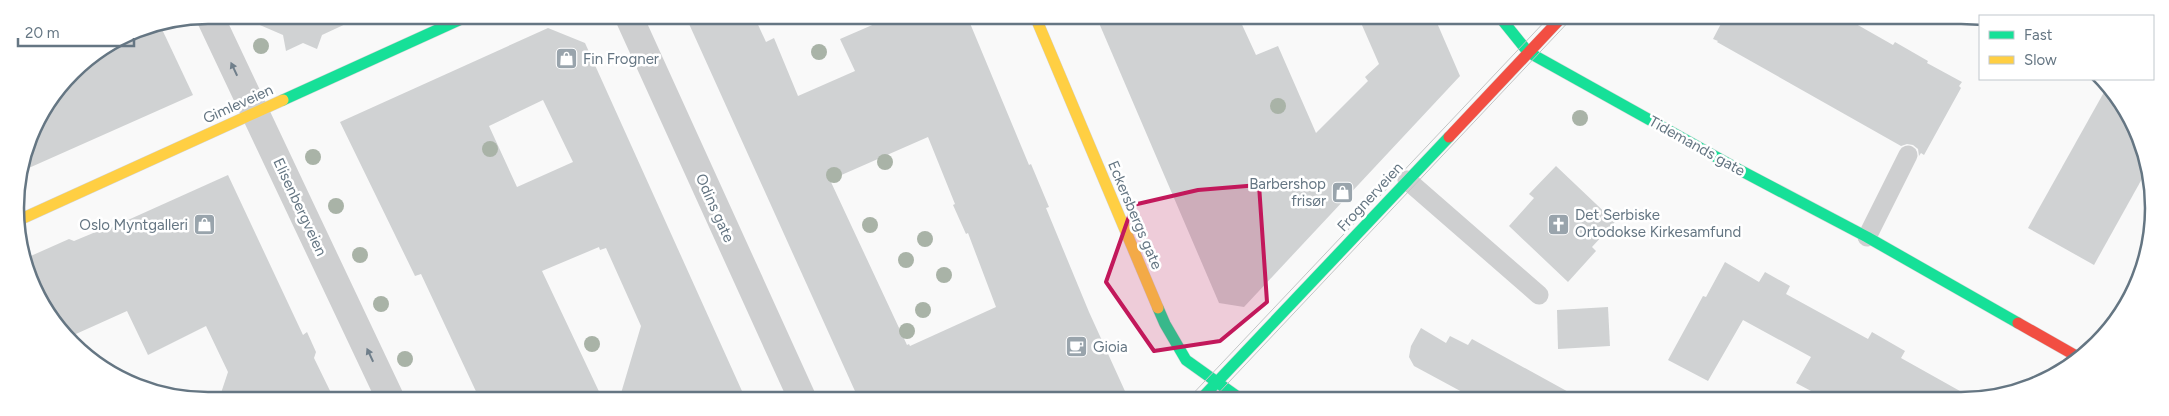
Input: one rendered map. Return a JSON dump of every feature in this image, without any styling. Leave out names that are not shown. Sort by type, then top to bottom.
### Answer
[{"type":"street","name":"Elisenbergveien","points":[[213,24],[387,392]]},
{"type":"street","name":"Gimleveien","points":[[24,218],[450,24]]},
{"type":"street","name":"Odins gate","points":[[632,24],[799,392]]},
{"type":"street","name":"Eckersbergs gate","points":[[1038,24],[1165,324],[1186,360],[1230,392]]},
{"type":"street","points":[[1505,24],[1528,52]]},
{"type":"street","name":"Frognerveien","points":[[1208,392],[1554,24]]},
{"type":"street","name":"Tidemands gate","points":[[1528,52],[1728,163],[1867,237],[2073,354]]},
{"type":"lane","points":[[1867,237],[1908,156]]},
{"type":"lane","points":[[1407,180],[1538,296]]},
{"type":"highlighted area","points":[[1259,185],[1267,302],[1220,341],[1154,351],[1106,282],[1133,205],[1198,190]]},
{"type":"building","points":[[258,24],[346,24],[322,35],[317,49],[303,43],[286,51],[283,35]]},
{"type":"building","points":[[689,24],[758,24],[766,42],[774,38],[798,96],[855,71],[840,39],[875,24],[970,24],[1029,165],[1031,164],[1049,207],[1046,208],[1089,312],[1125,392],[855,392]],"holes":[[[928,137],[955,204],[953,205],[966,234],[968,233],[996,307],[910,346],[909,344],[907,345],[830,180]]]},
{"type":"building","points":[[1099,24],[1242,24],[1256,55],[1278,46],[1316,133],[1368,81],[1365,77],[1379,64],[1362,24],[1437,24],[1460,76],[1244,307],[1219,303]]},
{"type":"building","points":[[1721,24],[1856,24],[1893,45],[1895,42],[1928,61],[1927,63],[1962,82],[1959,86],[1961,88],[1924,155],[1921,153],[1919,156],[1918,149],[1913,145],[1901,146],[1713,39]]},
{"type":"building","points":[[548,28],[585,43],[742,392],[621,392],[641,326],[606,248],[600,250],[599,247],[542,271],[599,392],[476,392],[421,274],[415,276],[340,122]],"holes":[[[543,100],[573,162],[517,187],[489,126]]]},
{"type":"building","points":[[162,29],[193,95],[28,168],[38,137],[48,116],[69,87],[96,62],[116,48],[137,38]]},
{"type":"building","points":[[2104,92],[2121,116],[2131,137],[2143,177],[2094,265],[2028,228]]},
{"type":"building","points":[[1556,166],[1615,222],[1592,247],[1596,251],[1568,282],[1509,226],[1534,198],[1529,194]]},
{"type":"building","points":[[228,175],[303,335],[307,332],[316,352],[314,358],[331,392],[221,392],[228,372],[206,326],[148,355],[127,311],[75,335],[48,300],[30,256],[69,239],[74,241],[98,231],[99,233]]},
{"type":"building","points":[[1725,262],[1759,282],[1765,272],[1790,286],[1786,294],[1868,339],[1872,332],[1905,351],[1901,358],[1962,392],[1813,392],[1796,383],[1811,357],[1743,320],[1708,381],[1668,360],[1703,296],[1706,297]]},
{"type":"building","points":[[1608,307],[1610,346],[1558,349],[1557,310]]},
{"type":"building","points":[[1421,328],[1446,343],[1450,336],[1468,345],[1472,339],[1568,392],[1462,392],[1414,366],[1409,357],[1411,346]]},
{"type":"tram line","points":[[1195,392],[1542,24]]},
{"type":"tram line","points":[[1220,392],[1566,24]]},
{"type":"traffic: fast","points":[[283,100],[450,24]]},
{"type":"traffic: fast","points":[[1505,24],[1528,52],[1736,168],[1867,237],[2018,323]]},
{"type":"traffic: fast","points":[[1208,392],[1449,137]]},
{"type":"traffic: fast","points":[[1158,308],[1186,360],[1231,392]]},
{"type":"traffic: slow","points":[[1038,24],[1158,308]]},
{"type":"traffic: slow","points":[[24,218],[283,100]]},
{"type":"traffic: jam","points":[[1449,137],[1555,24]]},
{"type":"traffic: jam","points":[[2018,323],[2073,354]]},
{"type":"place","name":"Fin Frogner","points":[[567,59]]},
{"type":"place","name":"Barbershop frisør","points":[[1342,193]]},
{"type":"place","name":"Det Serbiske Ortodokse Kirkesamfund","points":[[1559,224]]},
{"type":"place","name":"Oslo Myntgalleri","points":[[204,225]]},
{"type":"place","name":"Gioia","points":[[1077,347]]}]
